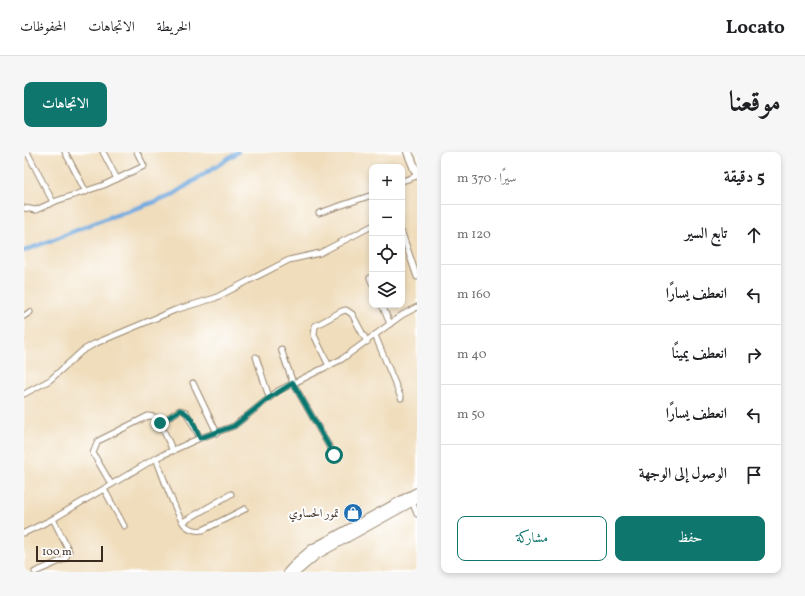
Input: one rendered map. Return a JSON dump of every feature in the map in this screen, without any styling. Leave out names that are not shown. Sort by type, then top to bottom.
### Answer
[{"type":"main road","points":[[408,152],[417,175]]},
{"type":"main road","points":[[414,152],[417,160]]},
{"type":"main road","points":[[288,572],[312,548],[417,492]]},
{"type":"main road","points":[[296,572],[316,555],[414,500]]},
{"type":"street","points":[[28,152],[53,202]]},
{"type":"street","points":[[65,152],[86,192]]},
{"type":"street","points":[[102,152],[117,179]]},
{"type":"street","points":[[24,208],[36,210],[53,202],[86,192],[144,166],[137,152]]},
{"type":"street","points":[[405,181],[417,175]]},
{"type":"street","points":[[319,213],[369,196]]},
{"type":"street","points":[[24,394],[50,380],[82,351],[94,344],[175,310],[215,298],[289,260],[320,253],[369,228]]},
{"type":"street","points":[[403,236],[417,277]]},
{"type":"street","points":[[24,533],[52,519],[156,458],[200,438],[234,426],[269,398],[293,383],[342,359],[407,311],[417,307]]},
{"type":"street","points":[[383,308],[390,324]]},
{"type":"street","points":[[329,366],[314,335],[316,326],[342,311],[349,311],[367,342]]},
{"type":"street","points":[[24,316],[30,312]]},
{"type":"street","points":[[375,335],[401,398]]},
{"type":"street","points":[[281,349],[293,383],[334,455]]},
{"type":"street","points":[[256,357],[269,398]]},
{"type":"street","points":[[193,383],[217,433]]},
{"type":"street","points":[[160,423],[180,410],[186,412],[190,415],[200,438]]},
{"type":"street","points":[[111,484],[93,453],[98,441],[148,416],[155,417],[160,423],[172,451]]},
{"type":"street","points":[[156,458],[183,522],[192,529],[203,530],[245,509]]},
{"type":"street","points":[[104,489],[124,526]]},
{"type":"street","points":[[183,522],[231,494]]},
{"type":"street","points":[[414,500],[417,514]]},
{"type":"street","points":[[35,572],[65,559],[68,555],[69,551],[52,519]]},
{"type":"waterway","points":[[24,251],[110,217],[169,197],[238,152]]},
{"type":"place","name":"تمور الحساوي","points":[[353,513]]},
{"type":"route","points":[[160,423],[180,410],[190,415],[200,438],[217,433],[229,429],[239,423],[278,391],[293,383],[334,455]]}]
